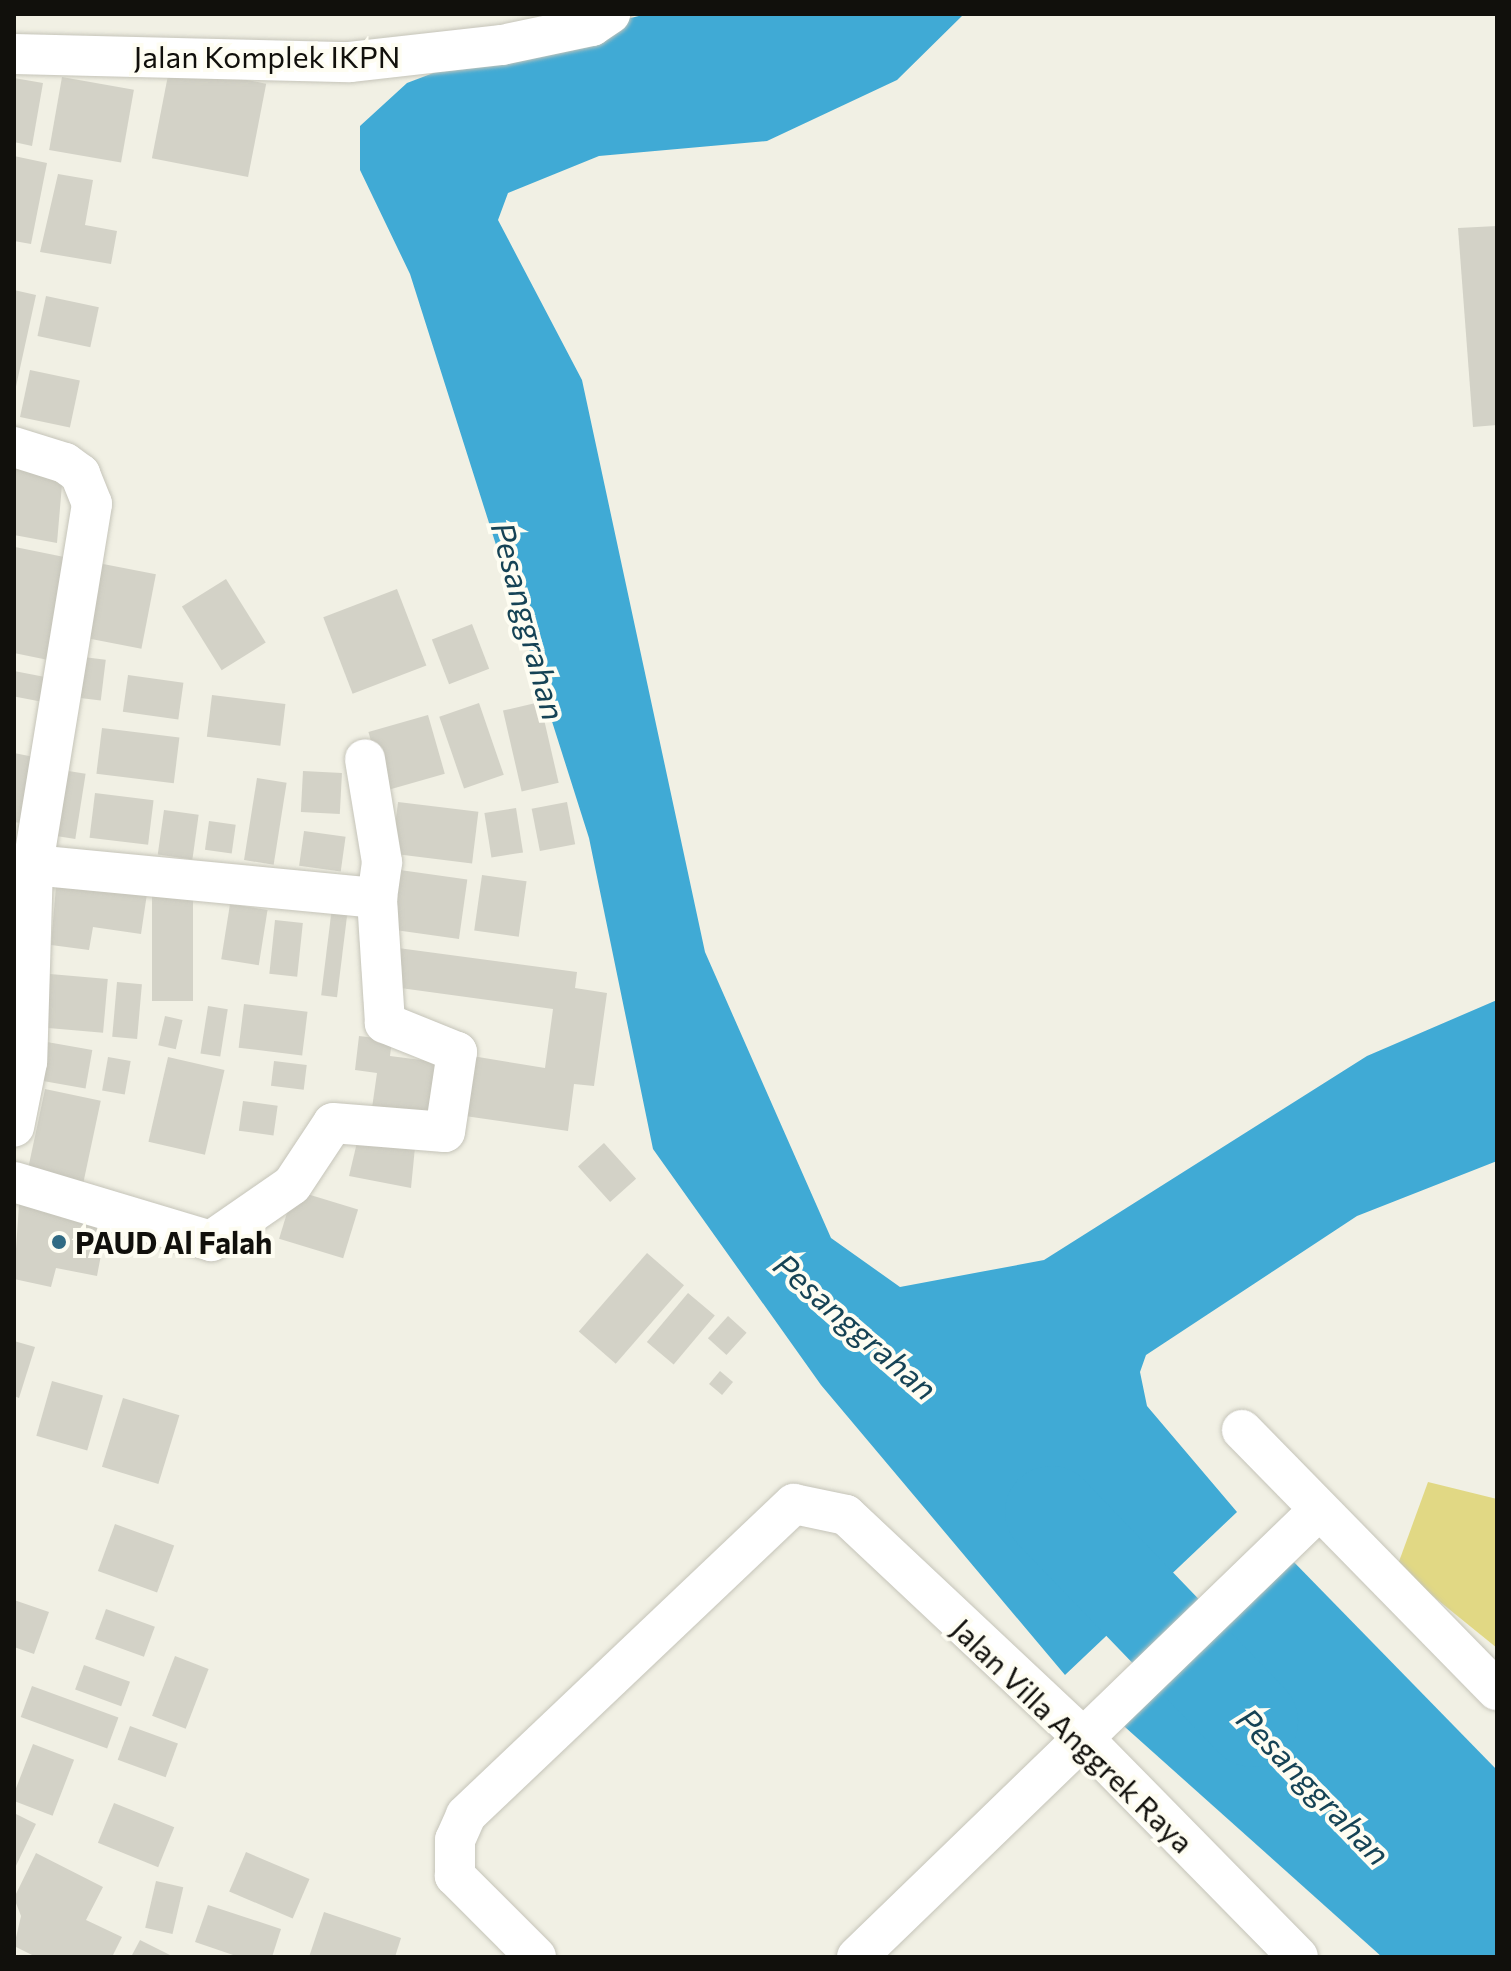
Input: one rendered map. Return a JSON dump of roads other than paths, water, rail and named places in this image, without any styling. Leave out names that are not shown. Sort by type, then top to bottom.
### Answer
[{"type":"street","name":"Jalan Komplek IKPN","points":[[14,54],[350,62],[502,45],[592,26],[610,14]]},
{"type":"street","points":[[14,447],[65,463],[80,474],[92,504],[33,865],[27,1062],[14,1127]]},
{"type":"street","points":[[14,1182],[211,1241],[292,1185],[333,1123],[445,1132],[457,1052],[385,1023],[377,898],[382,862],[365,759]]},
{"type":"street","points":[[33,865],[377,898]]},
{"type":"street","points":[[1242,1430],[1497,1690]]},
{"type":"street","name":"Jalan Villa Anggrek Raya","points":[[536,1957],[455,1876],[455,1840],[466,1815],[794,1504],[846,1515],[1082,1737],[1298,1957]]},
{"type":"street","points":[[857,1957],[957,1868],[1082,1737],[1282,1542],[1319,1510]]},
{"type":"water","points":[[647,14],[964,14],[897,80],[767,141],[599,156],[508,193],[498,220],[582,380],[705,952],[831,1238],[900,1287],[1044,1260],[1367,1056],[1497,1000],[1497,1161],[1357,1216],[1146,1355],[1140,1372],[1147,1406],[1237,1512],[1065,1675],[821,1385],[653,1149],[589,838],[410,274],[360,170],[360,126],[407,83],[483,54]]},
{"type":"water","points":[[1288,1556],[1497,1770],[1497,1957],[1382,1957],[1116,1719]]},
{"type":"waterway","name":"Pesanggrahan","points":[[1051,1512],[1252,1721]]},
{"type":"place","name":"PAUD Al Falah","points":[[59,1242]]}]
